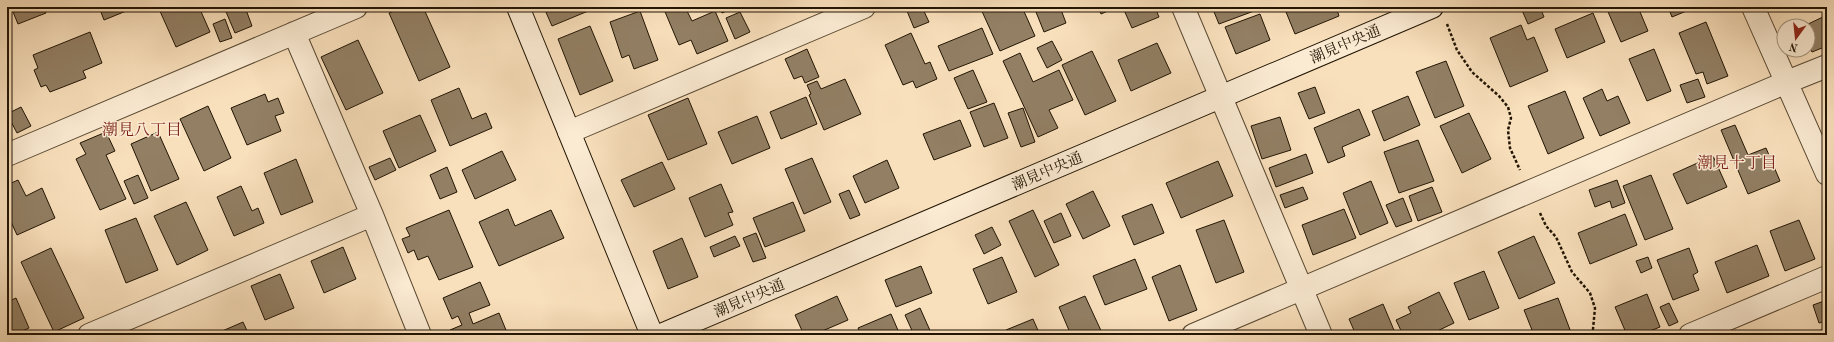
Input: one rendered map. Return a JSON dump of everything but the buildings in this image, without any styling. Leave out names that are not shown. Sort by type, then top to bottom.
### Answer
[{"type":"street","points":[[7,155],[356,7]]},
{"type":"street","points":[[518,7],[652,335]]},
{"type":"street","points":[[569,132],[864,7]]},
{"type":"street","points":[[1183,7],[1321,335]]},
{"type":"street","points":[[1753,7],[1827,174]]},
{"type":"street","name":"潮見中央通","points":[[661,335],[1221,97],[1438,13]]},
{"type":"street","points":[[294,33],[372,215],[420,335]]},
{"type":"street","points":[[1193,335],[1827,66]]},
{"type":"street","points":[[89,335],[372,215]]},
{"type":"street","points":[[1690,335],[1827,277]]},
{"type":"path","points":[[1438,13],[1457,50],[1472,72],[1500,96],[1508,107],[1511,118],[1508,130],[1510,148],[1546,226],[1556,237],[1572,272],[1590,293],[1595,308],[1593,329],[1596,335]]},
{"type":"district","name":"潮見八丁目","points":[[142,129]]},
{"type":"district","name":"潮見十丁目","points":[[1737,162]]}]
